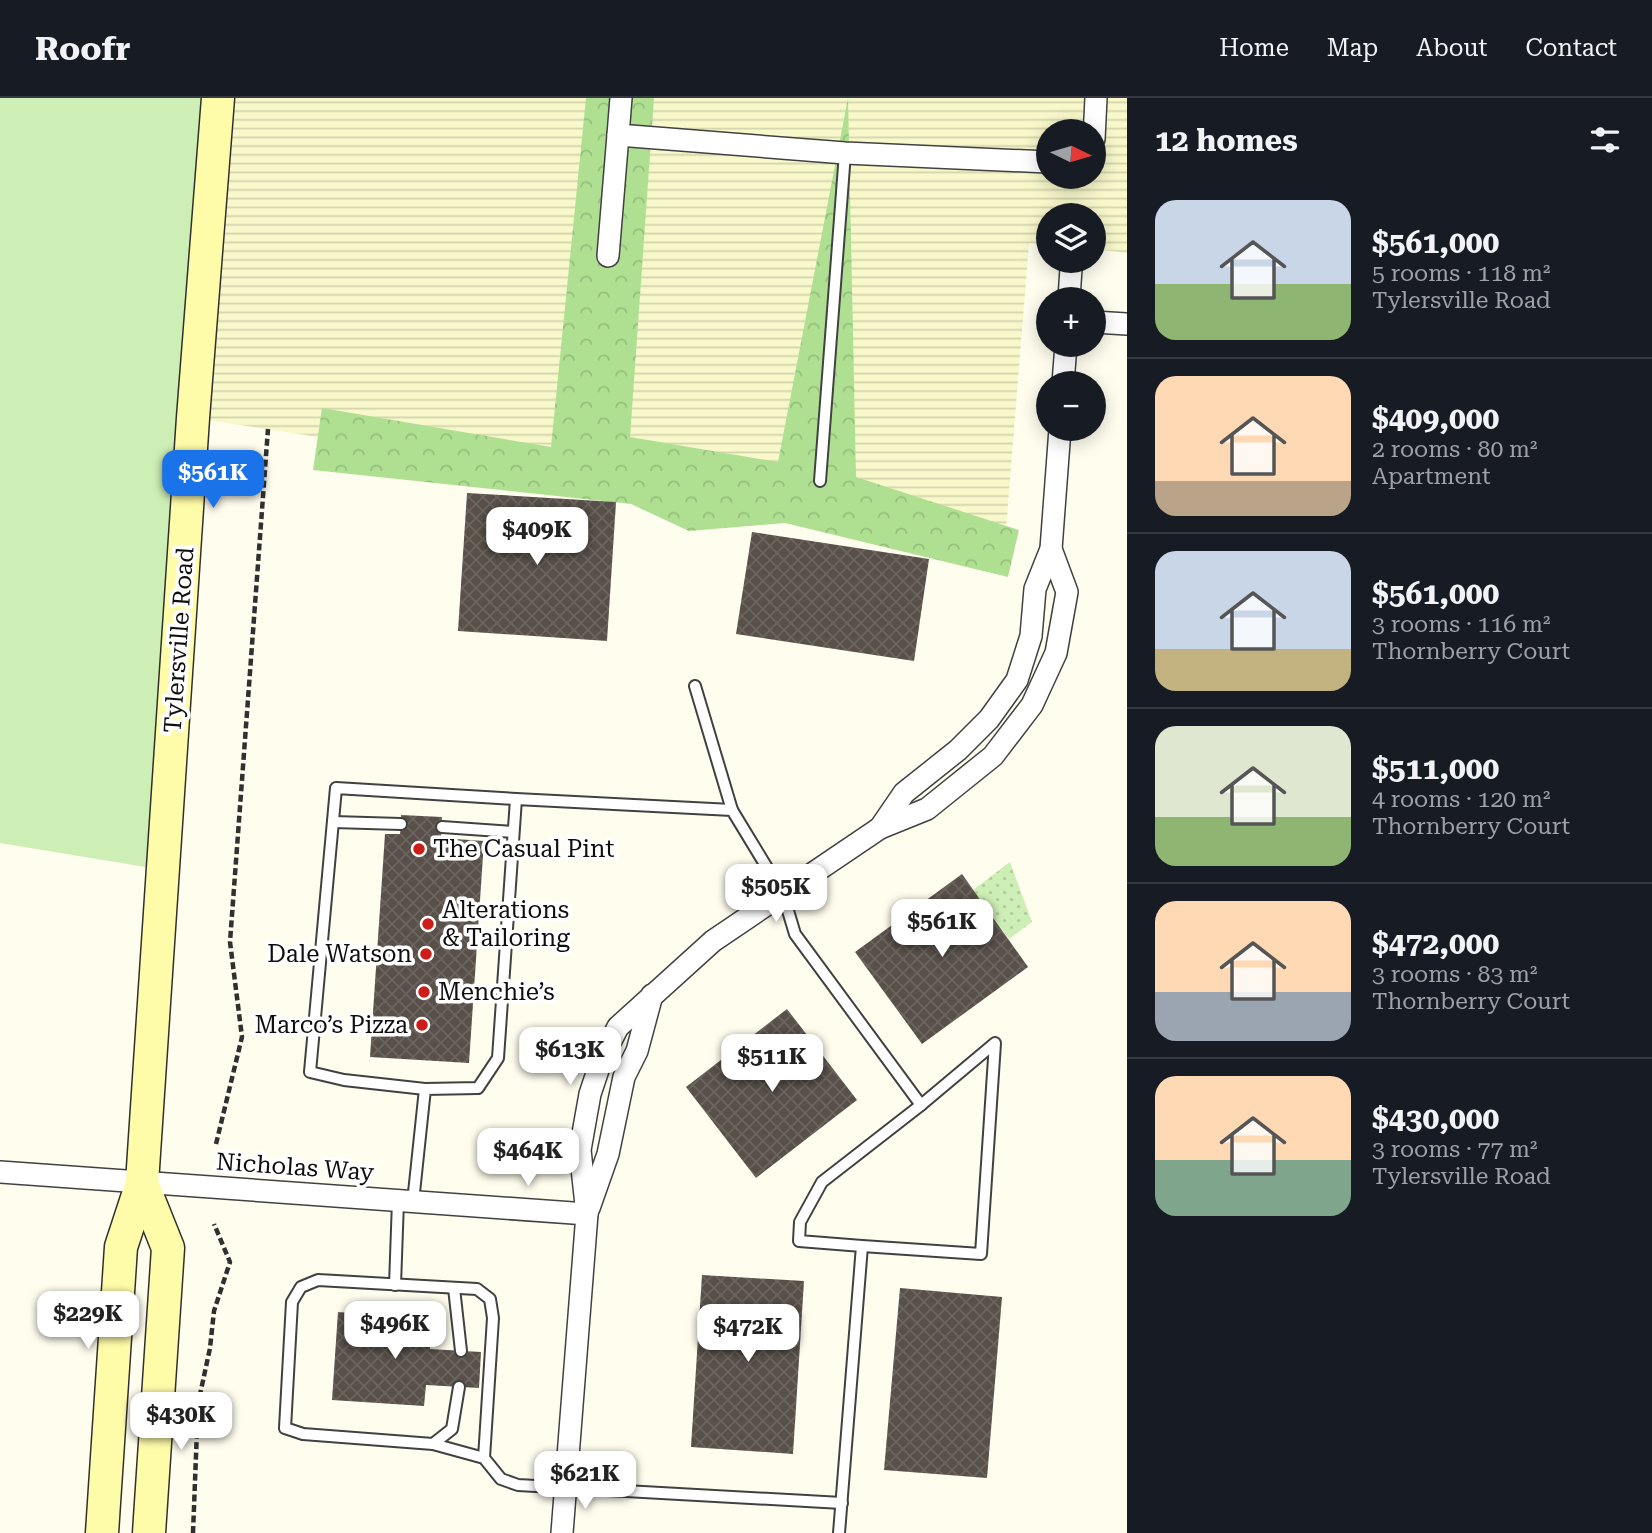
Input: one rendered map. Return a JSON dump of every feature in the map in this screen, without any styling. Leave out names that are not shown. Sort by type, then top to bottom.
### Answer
[{"type":"main road","name":"Tylersville Road","points":[[102,1533],[121,1247],[142,1182],[193,418],[218,98]]},
{"type":"main road","name":"Tylersville Road","points":[[142,1182],[168,1248],[149,1533]]},
{"type":"street","points":[[608,256],[621,98]]},
{"type":"street","points":[[1095,119],[1096,98]]},
{"type":"street","points":[[618,135],[845,153],[1036,161]]},
{"type":"street","points":[[1106,323],[1127,324]]},
{"type":"street","points":[[880,828],[904,793],[966,742],[989,719],[1017,680],[1031,636],[1035,589],[1051,549],[1059,441]]},
{"type":"street","points":[[562,1533],[587,1214],[580,1150],[590,1094],[602,1058],[618,1027],[713,941],[880,828],[927,809],[993,756],[1032,705],[1056,653],[1067,592],[1051,549]]},
{"type":"street","points":[[587,1214],[608,1154],[624,1077],[637,1051],[652,995]]},
{"type":"street","name":"Nicholas Way","points":[[0,1171],[587,1214]]},
{"type":"lane","points":[[820,481],[845,153]]},
{"type":"lane","points":[[695,686],[732,810],[783,894],[795,933],[921,1105]]},
{"type":"lane","points":[[516,799],[498,1058],[478,1088],[425,1089],[344,1080],[310,1072],[336,788],[732,810]]},
{"type":"lane","points":[[333,822],[401,824]]},
{"type":"lane","points":[[442,827],[513,832]]},
{"type":"lane","points":[[995,1044],[981,1254],[799,1241],[800,1222],[822,1182],[921,1105],[995,1044]]},
{"type":"lane","points":[[395,1285],[425,1089]]},
{"type":"lane","points":[[839,1533],[862,1246]]},
{"type":"lane","points":[[484,1458],[493,1318],[490,1299],[477,1289],[317,1280],[302,1287],[292,1301],[285,1428],[303,1434],[433,1444],[484,1458],[501,1479],[518,1485],[842,1503]]},
{"type":"lane","points":[[454,1288],[461,1351]]},
{"type":"lane","points":[[433,1444],[452,1429],[459,1387]]},
{"type":"path","points":[[216,1144],[242,1037],[230,942],[268,429]]},
{"type":"path","points":[[192,1533],[198,1404],[210,1348],[214,1311],[230,1262],[214,1224]]},
{"type":"green space","points":[[0,98],[218,98],[164,870],[0,843]]},
{"type":"green space","points":[[218,98],[1127,98],[1127,253],[1106,250],[1106,203],[1036,203],[1036,244],[1029,243],[1005,542],[193,418]]},
{"type":"green space","points":[[586,98],[654,98],[630,437],[778,462],[848,98],[856,477],[1019,530],[1008,577],[785,523],[689,531],[631,504],[313,470],[322,408],[551,447]]},
{"type":"green space","points":[[1010,862],[1032,922],[1009,939],[973,890]]},
{"type":"building","points":[[467,493],[616,502],[607,641],[458,631]]},
{"type":"building","points":[[752,532],[929,559],[914,661],[736,634]]},
{"type":"building","points":[[401,815],[442,817],[441,838],[484,841],[469,1063],[370,1057],[385,834],[400,834]]},
{"type":"building","points":[[962,874],[1028,967],[922,1044],[855,952]]},
{"type":"building","points":[[787,1009],[857,1100],[756,1178],[686,1087]]},
{"type":"building","points":[[702,1275],[804,1281],[793,1454],[691,1447]]},
{"type":"building","points":[[900,1288],[1002,1297],[987,1478],[884,1470]]},
{"type":"building","points":[[338,1312],[432,1319],[430,1349],[481,1352],[479,1388],[426,1385],[424,1406],[332,1400]]},
{"type":"place","name":"The Casual Pint","points":[[419,849]]},
{"type":"place","name":"Alterations & Tailoring","points":[[428,924]]},
{"type":"place","name":"Dale Watson","points":[[426,954]]},
{"type":"place","name":"Menchie’s","points":[[424,992]]},
{"type":"place","name":"Marco’s Pizza","points":[[422,1025]]}]
